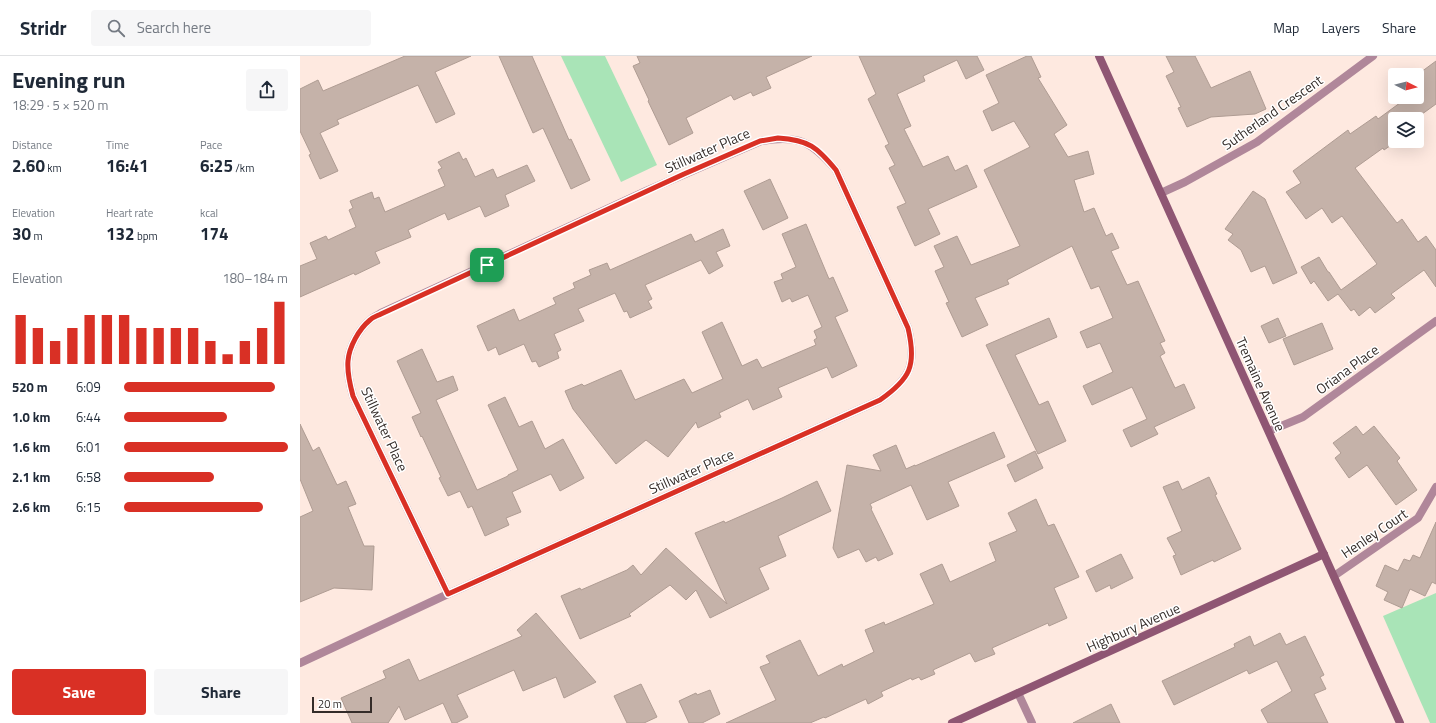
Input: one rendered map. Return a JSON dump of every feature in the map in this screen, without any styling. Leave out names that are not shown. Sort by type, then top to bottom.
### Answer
[{"type":"main road","name":"Tremaine Avenue","points":[[1099,56],[1400,723]]},
{"type":"main road","name":"Highbury Avenue","points":[[952,723],[1324,554]]},
{"type":"street","name":"Sutherland Crescent","points":[[1161,193],[1197,176],[1257,142],[1373,56]]},
{"type":"street","name":"Stillwater Place","points":[[300,663],[448,594],[880,400],[894,390],[907,376],[912,361],[912,345],[908,328],[836,170],[823,154],[811,145],[795,139],[778,138],[760,141],[632,198],[369,320],[359,332],[350,349],[348,362],[349,380],[353,396],[448,594]]},
{"type":"street","name":"Oriana Place","points":[[1269,431],[1303,417],[1436,321]]},
{"type":"street","name":"Henley Court","points":[[1334,576],[1418,518],[1436,487]]},
{"type":"street","points":[[1018,693],[1032,723]]},
{"type":"green space","points":[[561,56],[605,56],[657,165],[621,182]]},
{"type":"green space","points":[[1436,593],[1436,723],[1430,723],[1383,616]]},
{"type":"building","points":[[405,56],[471,56],[435,72],[455,114],[436,123],[418,85],[337,120],[339,124],[320,133],[338,171],[320,179],[309,155],[311,154],[300,131],[300,89],[318,80],[323,91]]},
{"type":"building","points":[[499,56],[532,56],[569,140],[571,139],[590,180],[571,189],[543,128],[533,133]]},
{"type":"building","points":[[637,56],[812,56],[766,77],[771,88],[753,96],[751,92],[734,100],[731,95],[686,118],[693,133],[669,145],[633,66],[640,63]]},
{"type":"building","points":[[859,56],[977,56],[984,70],[966,79],[957,60],[923,76],[925,81],[897,94],[911,126],[904,129],[923,167],[948,156],[955,171],[967,165],[977,187],[928,209],[940,234],[915,246],[897,207],[906,203],[889,168],[895,165],[885,146],[889,144],[868,99],[876,94]]},
{"type":"building","points":[[1027,56],[1031,56],[1041,77],[1038,78],[1067,125],[1054,134],[1068,157],[1088,151],[1094,174],[1074,180],[1084,212],[1094,208],[1106,236],[1112,233],[1119,248],[1111,251],[1127,285],[1138,281],[1165,341],[1160,343],[1165,353],[1160,356],[1175,388],[1184,384],[1195,408],[1154,427],[1158,434],[1131,447],[1123,430],[1147,419],[1132,387],[1092,405],[1083,386],[1113,372],[1100,343],[1087,348],[1080,332],[1113,318],[1099,286],[1091,289],[1072,246],[1007,280],[1009,284],[975,298],[988,325],[962,337],[946,303],[949,302],[935,271],[944,267],[934,246],[957,236],[971,265],[1020,246],[984,170],[1030,147],[1014,121],[992,131],[983,111],[999,103],[986,75]]},
{"type":"building","points":[[1166,56],[1195,56],[1211,88],[1250,71],[1266,109],[1255,114],[1211,117],[1187,127],[1178,108],[1181,107],[1166,76],[1174,72]]},
{"type":"building","points":[[1436,61],[1436,104],[1424,113],[1388,112],[1388,147],[1384,150],[1383,148],[1355,168],[1397,223],[1402,219],[1418,242],[1426,236],[1436,250],[1436,287],[1424,270],[1391,294],[1395,298],[1375,313],[1370,307],[1359,316],[1354,309],[1351,311],[1338,294],[1328,301],[1314,281],[1311,284],[1301,267],[1319,257],[1341,290],[1377,264],[1342,216],[1332,223],[1322,208],[1306,219],[1286,192],[1301,183],[1293,171],[1348,130],[1350,134],[1376,116],[1378,119],[1398,104],[1424,104],[1424,70]]},
{"type":"building","points":[[459,152],[463,160],[466,158],[475,177],[493,169],[497,178],[527,165],[535,181],[505,195],[509,206],[485,217],[480,206],[448,220],[445,213],[408,230],[411,237],[375,252],[380,263],[355,275],[354,273],[300,297],[300,266],[317,259],[310,243],[326,236],[328,240],[356,227],[349,210],[353,208],[350,201],[372,192],[374,199],[379,197],[385,212],[445,186],[438,170],[442,168],[438,162]]},
{"type":"building","points":[[770,179],[788,218],[763,230],[744,191]]},
{"type":"building","points":[[1253,191],[1265,199],[1297,273],[1273,284],[1265,266],[1251,272],[1241,250],[1228,240],[1233,234],[1225,229]]},
{"type":"building","points":[[806,224],[829,279],[833,277],[848,311],[835,317],[857,366],[832,378],[827,367],[778,388],[782,397],[753,410],[748,399],[719,413],[721,417],[698,428],[696,422],[668,457],[646,440],[616,464],[573,409],[565,391],[582,384],[584,386],[621,370],[635,400],[684,379],[692,393],[723,379],[702,332],[722,322],[742,366],[757,359],[762,368],[816,345],[814,340],[817,338],[814,331],[822,327],[808,295],[792,302],[790,298],[782,302],[774,282],[783,279],[781,274],[796,267],[782,234]]},
{"type":"building","points":[[723,229],[730,246],[716,252],[723,266],[709,274],[701,260],[645,285],[652,299],[648,301],[652,308],[630,318],[627,311],[624,312],[615,293],[578,309],[584,321],[554,334],[561,350],[557,352],[559,358],[539,367],[536,361],[532,362],[524,344],[499,355],[496,347],[488,351],[477,326],[514,309],[519,321],[556,304],[553,298],[575,288],[573,283],[591,275],[589,270],[607,263],[610,270],[691,234],[695,242]]},
{"type":"building","points":[[1049,318],[1057,337],[1015,355],[1039,405],[1048,401],[1066,441],[1038,454],[986,345]]},
{"type":"building","points":[[1278,318],[1286,336],[1269,343],[1261,326]]},
{"type":"building","points":[[1322,323],[1333,349],[1294,365],[1283,339]]},
{"type":"building","points":[[422,349],[437,382],[453,376],[458,390],[436,400],[477,490],[518,470],[488,405],[505,397],[519,427],[532,421],[545,449],[563,439],[584,478],[560,491],[551,474],[512,492],[521,512],[506,518],[509,525],[485,536],[472,506],[468,508],[460,491],[448,496],[439,478],[441,477],[412,417],[421,413],[397,361]]},
{"type":"building","points":[[300,424],[313,451],[319,447],[337,485],[346,481],[356,504],[348,507],[364,546],[374,546],[372,590],[334,588],[300,602],[300,517],[313,511],[300,479]]},
{"type":"building","points":[[1356,426],[1363,435],[1374,426],[1400,458],[1397,461],[1417,490],[1396,505],[1367,465],[1349,478],[1335,458],[1341,453],[1333,443]]},
{"type":"building","points":[[994,432],[1005,457],[948,482],[959,506],[927,520],[911,485],[870,504],[893,554],[878,561],[876,557],[866,562],[859,549],[838,558],[833,548],[847,465],[881,471],[873,455],[896,445],[906,469]]},
{"type":"building","points":[[1035,451],[1043,468],[1015,482],[1007,465]]},
{"type":"building","points":[[1209,477],[1217,494],[1215,495],[1241,549],[1181,575],[1173,556],[1176,555],[1167,538],[1182,531],[1163,487],[1178,481],[1182,490]]},
{"type":"building","points":[[817,481],[831,511],[778,536],[786,556],[759,568],[769,589],[710,618],[696,590],[686,600],[670,585],[629,614],[631,616],[580,639],[561,596],[580,588],[581,590],[627,570],[633,565],[641,575],[666,548],[727,604],[695,533],[724,521],[725,523]]},
{"type":"building","points":[[1036,499],[1048,526],[1054,524],[1079,577],[1054,588],[1067,618],[1049,626],[1048,623],[992,648],[995,654],[975,662],[970,653],[933,670],[935,674],[921,680],[919,677],[912,680],[911,678],[881,692],[883,696],[868,704],[866,699],[825,718],[824,717],[810,723],[726,723],[776,700],[760,667],[770,663],[766,656],[800,640],[818,676],[842,664],[843,667],[874,652],[865,630],[884,622],[885,625],[934,604],[920,574],[942,564],[950,582],[996,561],[989,543],[1017,531],[1008,513]]},
{"type":"building","points":[[1436,522],[1436,584],[1432,582],[1425,596],[1410,589],[1402,608],[1384,600],[1388,592],[1376,586],[1385,565],[1398,571],[1404,559],[1410,561],[1413,555],[1420,558]]},
{"type":"building","points":[[1121,554],[1133,578],[1111,589],[1110,585],[1096,592],[1086,571]]},
{"type":"building","points":[[536,613],[596,682],[564,698],[556,677],[523,691],[514,670],[457,695],[468,717],[456,723],[452,723],[443,703],[405,720],[399,706],[388,723],[352,723],[341,698],[386,678],[383,671],[409,659],[419,681],[522,636],[517,630]]},
{"type":"building","points":[[1280,633],[1286,645],[1305,636],[1324,675],[1320,677],[1326,689],[1314,694],[1328,723],[1268,723],[1261,710],[1292,691],[1277,661],[1249,674],[1247,670],[1174,705],[1162,681],[1235,647],[1234,644],[1250,636],[1254,646]]},
{"type":"building","points":[[641,684],[657,717],[644,723],[627,723],[614,696]]},
{"type":"building","points":[[710,690],[720,714],[702,723],[689,723],[679,701],[696,693],[697,695]]},
{"type":"building","points":[[1111,704],[1120,723],[1073,723]]},
{"type":"route","points":[[778,138],[795,139],[811,145],[823,154],[836,170],[908,328],[912,345],[912,361],[907,376],[894,390],[880,400],[448,594],[353,396],[349,380],[348,362],[350,349],[359,332],[369,320],[487,265],[646,191],[760,141],[778,138]]}]
